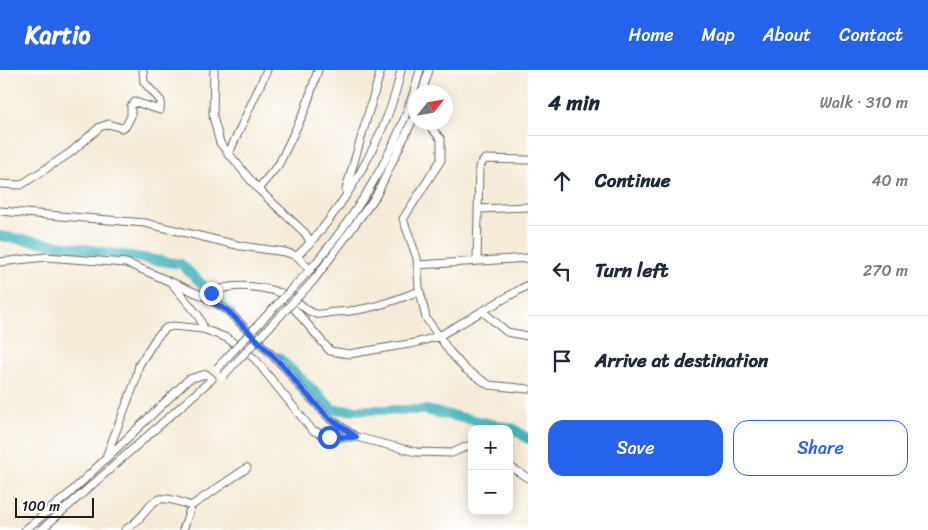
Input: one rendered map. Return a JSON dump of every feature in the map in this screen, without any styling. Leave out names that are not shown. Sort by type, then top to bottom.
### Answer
[{"type":"street","points":[[0,184],[21,185],[70,153],[100,127],[109,124],[122,128],[126,126],[131,116],[130,106],[135,102],[160,110],[161,101],[144,82],[144,70]]},
{"type":"street","points":[[214,70],[213,116],[220,142],[228,155],[258,189],[305,233],[311,243]]},
{"type":"street","points":[[228,155],[267,70]]},
{"type":"street","points":[[258,189],[279,164],[305,110],[318,70]]},
{"type":"street","points":[[344,199],[381,70]]},
{"type":"street","points":[[297,256],[311,243],[344,199],[390,109],[401,70]]},
{"type":"street","points":[[41,530],[212,379],[217,368],[308,272],[352,217],[369,191],[400,131],[420,70]]},
{"type":"street","points":[[424,85],[429,70]]},
{"type":"street","points":[[212,379],[223,376],[314,280],[376,196],[408,130]]},
{"type":"street","points":[[434,130],[438,134],[442,150],[439,165],[403,219],[417,265],[426,318],[458,362],[489,385],[528,388]]},
{"type":"street","points":[[477,261],[479,167],[485,159],[528,160]]},
{"type":"street","points":[[478,209],[528,207]]},
{"type":"street","points":[[0,211],[145,223],[297,256],[308,272]]},
{"type":"street","points":[[0,262],[46,257],[126,263],[206,298],[228,311],[285,368],[329,418],[356,437]]},
{"type":"street","points":[[417,265],[528,258]]},
{"type":"street","points":[[172,284],[198,314],[204,329]]},
{"type":"street","points":[[281,293],[310,330],[330,351],[337,354],[415,343],[439,336],[528,285]]},
{"type":"street","points":[[206,298],[211,293],[236,286],[251,286],[281,293],[314,314],[364,310],[420,291]]},
{"type":"street","points":[[482,312],[507,332],[528,336]]},
{"type":"street","points":[[105,460],[135,382],[139,365],[156,338],[166,328],[173,326],[204,329],[227,338],[255,359],[312,430],[329,437],[356,437],[416,452],[452,452],[468,446]]},
{"type":"street","points":[[25,530],[105,460],[189,379],[206,374],[212,379]]},
{"type":"street","points":[[183,530],[191,506],[247,468]]},
{"type":"street","points":[[513,469],[528,478]]},
{"type":"street","points":[[125,530],[138,521],[150,505],[160,498],[170,498],[191,506]]},
{"type":"waterway","points":[[0,236],[181,264],[231,312]]},
{"type":"waterway","points":[[278,357],[334,410],[426,410],[514,429],[528,439]]},
{"type":"route","points":[[211,293],[206,298],[228,311],[285,368],[329,418],[356,437],[329,437]]}]
